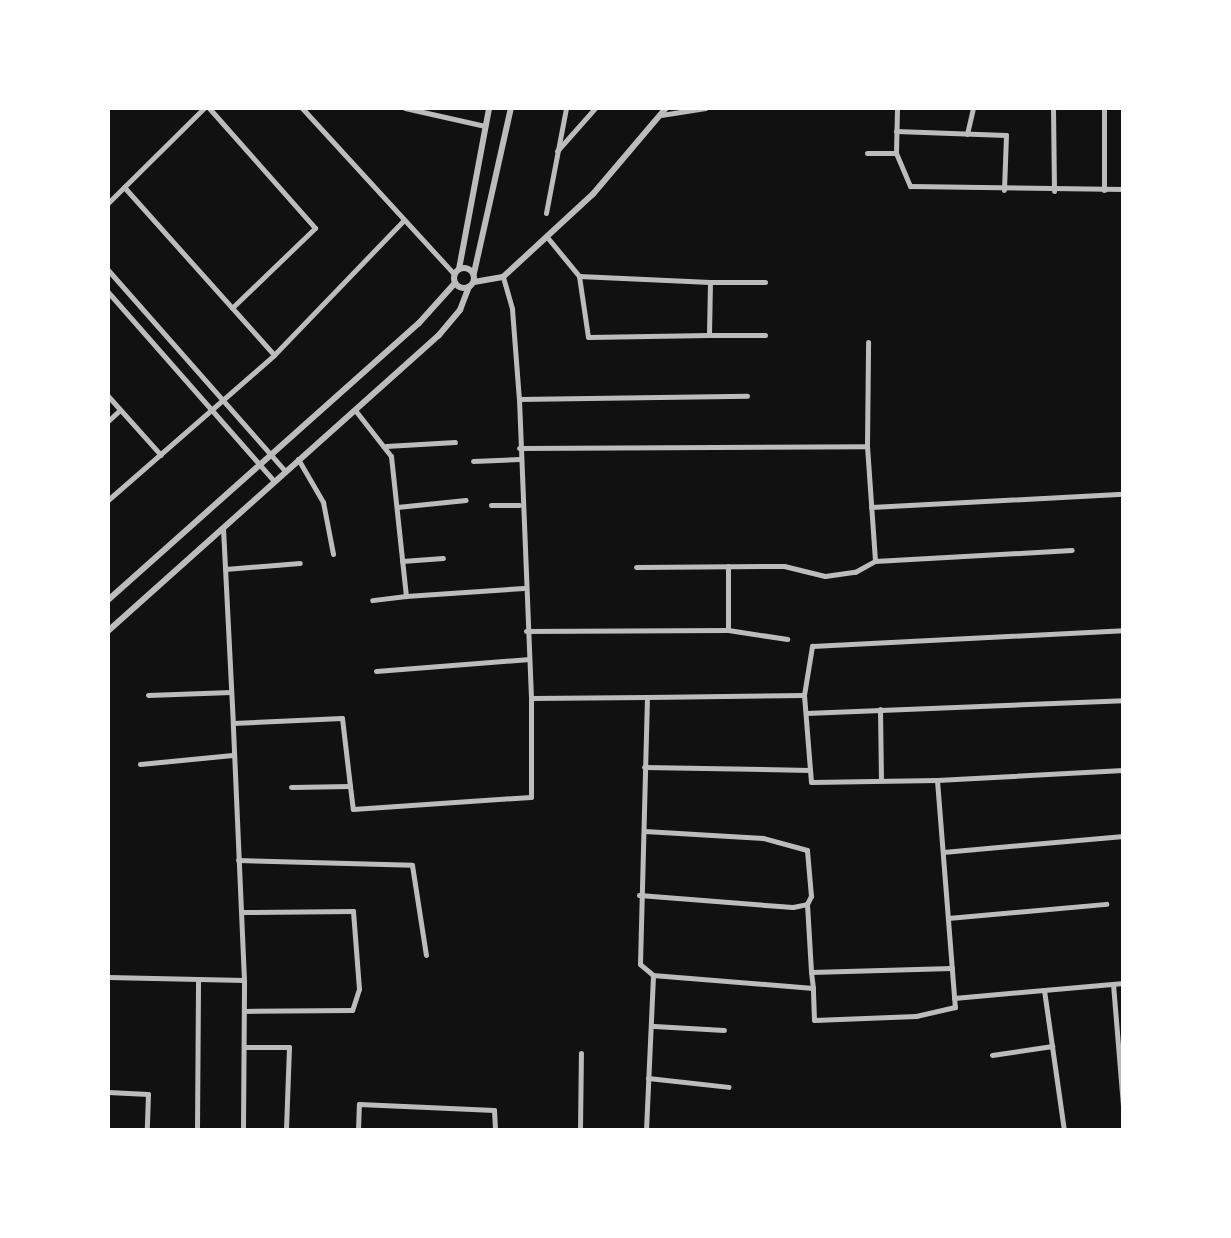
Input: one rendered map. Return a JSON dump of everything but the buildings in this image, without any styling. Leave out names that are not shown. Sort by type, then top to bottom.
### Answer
[{"type":"street","points":[[108,203],[206,108],[315,228],[232,308]]},
{"type":"street","points":[[302,108],[403,221],[457,271],[474,273]]},
{"type":"street","points":[[405,108],[485,126]]},
{"type":"street","points":[[108,600],[440,305],[455,283],[489,108]]},
{"type":"street","points":[[108,631],[273,480],[439,335],[460,310],[471,285],[511,108]]},
{"type":"street","points":[[546,213],[566,108]]},
{"type":"street","points":[[557,152],[595,108]]},
{"type":"street","points":[[455,283],[471,285],[503,277],[593,194],[666,108]]},
{"type":"street","points":[[661,115],[705,108]]},
{"type":"street","points":[[897,108],[896,153],[910,186],[1054,191],[1123,189]]},
{"type":"street","points":[[967,134],[973,108]]},
{"type":"street","points":[[1053,108],[1054,191]]},
{"type":"street","points":[[1104,108],[1104,190]]},
{"type":"street","points":[[896,131],[1006,135],[1004,190]]},
{"type":"street","points":[[867,153],[896,153]]},
{"type":"street","points":[[124,187],[274,355]]},
{"type":"street","points":[[108,500],[274,355],[403,221]]},
{"type":"street","points":[[547,237],[579,276],[588,337],[765,335]]},
{"type":"street","points":[[108,270],[285,471]]},
{"type":"street","points":[[579,276],[765,282]]},
{"type":"street","points":[[233,723],[342,718],[353,809],[531,797],[531,698],[519,505],[519,399],[512,309],[503,277]]},
{"type":"street","points":[[709,335],[710,282]]},
{"type":"street","points":[[108,292],[273,480]]},
{"type":"street","points":[[868,342],[867,446],[875,561]]},
{"type":"street","points":[[108,396],[161,455]]},
{"type":"street","points":[[519,399],[747,396]]},
{"type":"street","points":[[108,421],[120,410]]},
{"type":"street","points":[[354,410],[386,446],[397,507],[406,596]]},
{"type":"street","points":[[386,446],[455,442]]},
{"type":"street","points":[[519,448],[867,446]]},
{"type":"street","points":[[298,459],[323,502],[333,554]]},
{"type":"street","points":[[473,461],[519,459]]},
{"type":"street","points":[[871,507],[1123,494]]},
{"type":"street","points":[[397,507],[466,500]]},
{"type":"street","points":[[491,505],[519,505]]},
{"type":"street","points":[[223,527],[242,912],[243,1130]]},
{"type":"street","points":[[636,567],[784,566],[825,576],[855,572],[875,561],[1072,550]]},
{"type":"street","points":[[402,561],[443,558]]},
{"type":"street","points":[[225,569],[300,563]]},
{"type":"street","points":[[728,566],[728,630]]},
{"type":"street","points":[[372,600],[524,588]]},
{"type":"street","points":[[526,631],[728,630],[787,639]]},
{"type":"street","points":[[1123,630],[812,646],[804,695],[811,782],[937,780],[1123,770]]},
{"type":"street","points":[[376,671],[527,659]]},
{"type":"street","points":[[148,695],[231,692]]},
{"type":"street","points":[[531,698],[804,695]]},
{"type":"street","points":[[647,697],[644,831],[639,895],[640,964],[653,975],[813,988]]},
{"type":"street","points":[[806,713],[1123,700]]},
{"type":"street","points":[[880,709],[881,781]]},
{"type":"street","points":[[140,764],[233,755]]},
{"type":"street","points":[[644,767],[810,770]]},
{"type":"street","points":[[644,831],[763,838],[807,850],[814,1020],[916,1016],[955,1007],[937,780]]},
{"type":"street","points":[[291,787],[350,786]]},
{"type":"street","points":[[943,852],[1123,836]]},
{"type":"street","points":[[238,860],[412,865],[426,955]]},
{"type":"street","points":[[639,895],[807,904]]},
{"type":"street","points":[[948,918],[1106,904]]},
{"type":"street","points":[[242,912],[353,911],[359,989],[352,1010],[244,1011]]},
{"type":"street","points":[[811,972],[952,968]]},
{"type":"street","points":[[646,1130],[654,1026],[653,975]]},
{"type":"street","points":[[108,977],[244,980]]},
{"type":"street","points":[[197,1130],[198,980]]},
{"type":"street","points":[[954,998],[1123,983]]},
{"type":"street","points":[[1113,984],[1123,1105]]},
{"type":"street","points":[[1044,990],[1064,1130]]},
{"type":"street","points":[[654,1026],[724,1030]]},
{"type":"street","points":[[992,1055],[1052,1046]]},
{"type":"street","points":[[244,1047],[289,1047],[286,1130]]},
{"type":"street","points":[[580,1130],[581,1053]]},
{"type":"street","points":[[648,1078],[729,1087]]},
{"type":"street","points":[[108,1092],[148,1094],[147,1130]]},
{"type":"street","points":[[358,1130],[359,1104],[494,1110],[495,1130]]}]
